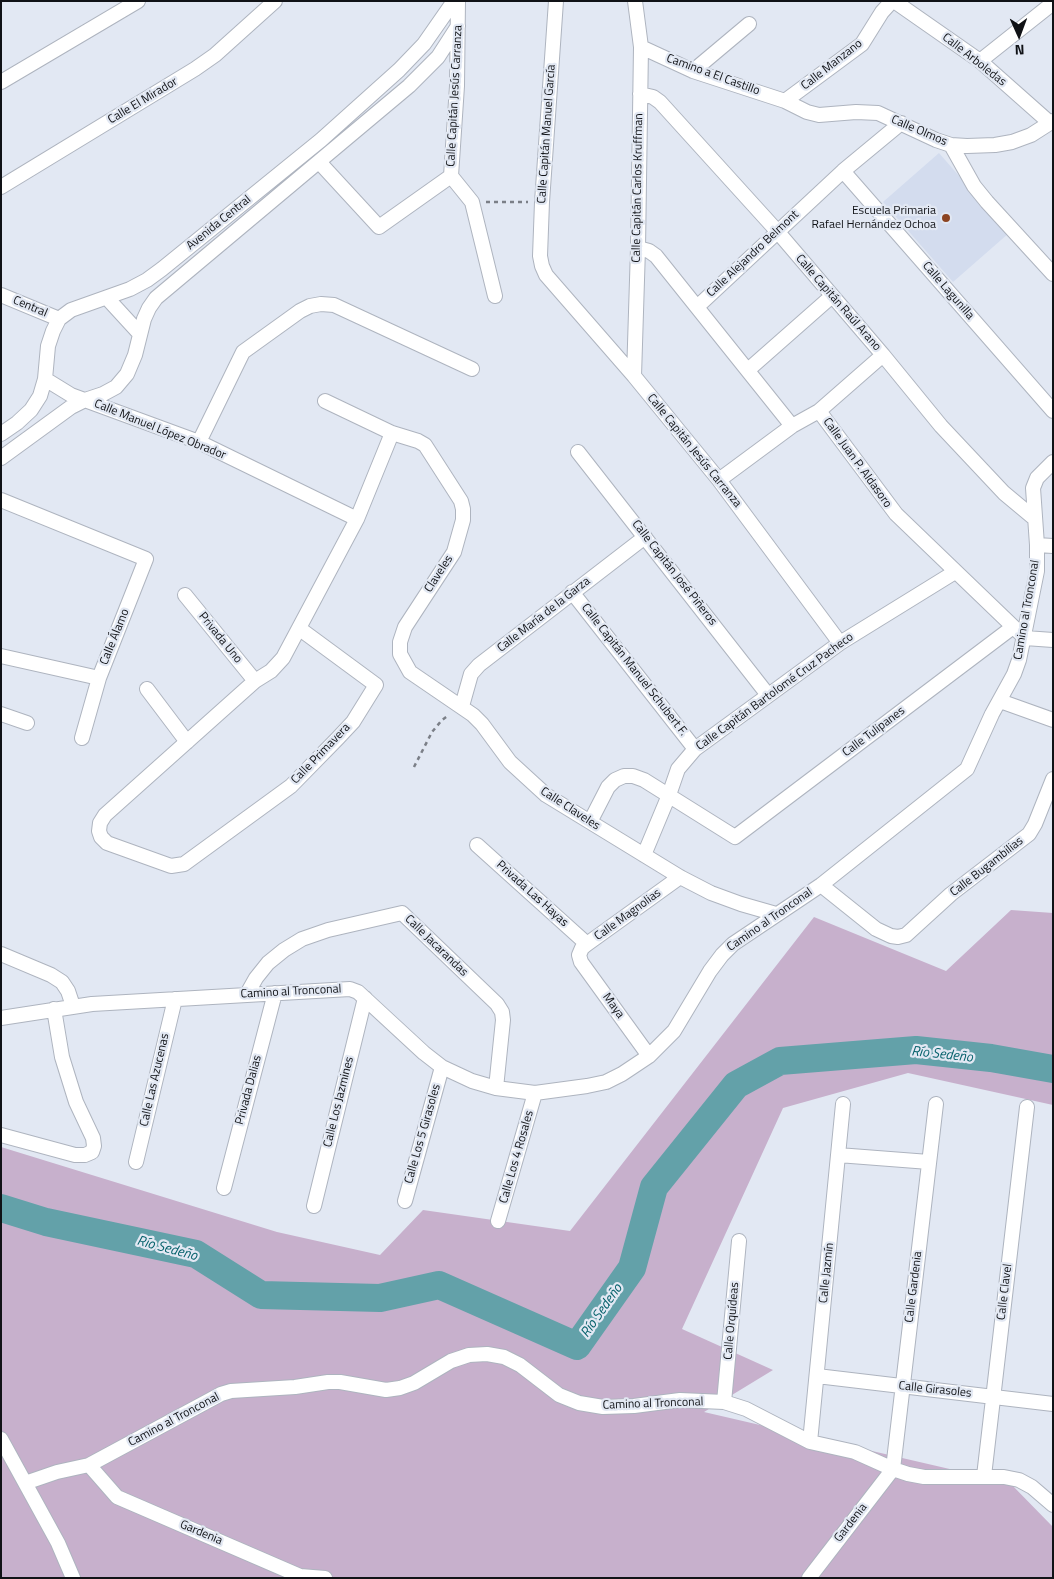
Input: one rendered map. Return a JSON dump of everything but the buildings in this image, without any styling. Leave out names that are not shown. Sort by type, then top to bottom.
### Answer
[{"type":"street","points":[[1,82],[138,1]]},
{"type":"street","name":"Calle El Mirador","points":[[1,187],[195,69],[215,55],[275,1]]},
{"type":"street","name":"Avenida Central","points":[[59,319],[71,310],[108,298],[146,280],[162,269],[321,140],[412,57],[424,44],[454,1]]},
{"type":"street","name":"Calle Capitán Jesús Carranza","points":[[458,1],[457,86],[451,176],[472,202]]},
{"type":"street","name":"Calle Capitán Manuel García","points":[[542,266],[540,256],[542,202],[556,1]]},
{"type":"street","name":"Calle Capitán Carlos Kruffman","points":[[634,376],[641,48],[635,1]]},
{"type":"street","name":"Calle Arboledas","points":[[893,1],[980,61],[1052,122]]},
{"type":"street","name":"Calle Manzano","points":[[785,101],[862,44],[882,12],[893,1]]},
{"type":"street","points":[[980,61],[1053,3]]},
{"type":"street","points":[[692,71],[750,24]]},
{"type":"street","name":"Avenida Central","points":[[1,458],[71,407],[84,400],[104,394],[116,387],[127,374],[135,356],[144,319],[156,298],[320,162],[424,72],[438,57],[458,26]]},
{"type":"street","name":"Camino a El Castillo","points":[[641,48],[692,71],[785,101]]},
{"type":"street","name":"Calle Capitán Raúl Arano","points":[[640,94],[653,97],[660,102],[777,231],[883,355],[940,426],[1004,493],[1034,518]]},
{"type":"street","name":"Calle Olmos","points":[[785,101],[819,115],[878,113],[936,140],[952,145],[963,168],[982,196],[1053,274]]},
{"type":"street","points":[[952,145],[996,145],[1012,142],[1031,135],[1052,122]]},
{"type":"street","name":"Calle Alejandro Belmont","points":[[697,307],[777,231],[901,123]]},
{"type":"street","points":[[320,162],[379,227],[451,176]]},
{"type":"street","name":"Calle Lagunilla","points":[[843,172],[1053,410]]},
{"type":"street","points":[[472,202],[495,296]]},
{"type":"street","points":[[638,248],[649,251],[656,256],[792,426]]},
{"type":"street","name":"Calle Capitán Jesús Carranza","points":[[542,266],[546,275],[634,376],[719,480],[840,643]]},
{"type":"street","name":"Central","points":[[1,295],[59,319]]},
{"type":"street","points":[[748,370],[832,296]]},
{"type":"street","points":[[108,298],[140,334]]},
{"type":"street","points":[[199,442],[243,352],[300,311],[310,306],[321,304],[334,305],[472,369]]},
{"type":"street","points":[[1,434],[31,410],[40,396],[45,379],[48,346],[52,331],[59,319]]},
{"type":"street","points":[[819,411],[883,355]]},
{"type":"street","name":"Calle Manuel López Obrador","points":[[45,379],[60,389],[84,400],[199,442],[358,519]]},
{"type":"street","name":"Claveles","points":[[325,400],[392,434],[418,441],[425,445],[461,501],[463,520],[454,552],[405,627],[400,642],[400,654]]},
{"type":"street","name":"Calle Juan P. Aldasoro","points":[[719,480],[792,426],[819,411],[896,514],[1025,638]]},
{"type":"street","points":[[147,689],[187,742],[255,681],[271,671],[284,658],[358,519],[392,434]]},
{"type":"street","name":"Calle Capitán José Piñeros","points":[[578,452],[768,695]]},
{"type":"street","name":"Camino al Tronconal","points":[[1,1018],[73,1006],[350,989],[358,992],[424,1053],[442,1067],[472,1081],[496,1088],[535,1093],[606,1082],[622,1074],[649,1056],[674,1031],[710,971],[733,944],[821,885],[967,768],[1014,674],[1025,638],[1037,570],[1033,488],[1037,478],[1053,462]]},
{"type":"street","name":"Calle Álamo","points":[[1,500],[146,559],[99,678],[1,656]]},
{"type":"street","name":"Calle María de la Garza","points":[[462,706],[471,674],[479,665],[645,537]]},
{"type":"street","points":[[1037,544],[1053,546]]},
{"type":"street","name":"Calle Capitán Bartolomé Cruz Pacheco","points":[[644,855],[678,769],[695,749],[840,643],[955,572]]},
{"type":"street","name":"Calle Capitán Manuel Schubert F.","points":[[572,592],[695,749]]},
{"type":"street","name":"Privada Uno","points":[[185,596],[255,681]]},
{"type":"street","name":"Calle Tulipanes","points":[[669,795],[735,837],[1013,627]]},
{"type":"street","name":"Calle Primavera","points":[[187,742],[105,815],[100,823],[99,831],[101,837],[107,843],[170,866],[184,864],[291,786],[353,722],[376,685],[300,629]]},
{"type":"street","points":[[1025,638],[1053,640]]},
{"type":"street","name":"Calle Claveles","points":[[400,654],[410,672],[417,678],[462,706],[482,724],[510,762],[546,795],[680,877],[726,898],[776,914]]},
{"type":"street","points":[[82,738],[99,678]]},
{"type":"street","points":[[1000,701],[1053,720]]},
{"type":"street","points":[[1,714],[27,723]]},
{"type":"street","points":[[590,822],[608,787],[615,780],[624,776],[633,776],[644,780],[669,795]]},
{"type":"street","name":"Calle Bugambilias","points":[[821,885],[876,929],[891,936],[906,935],[951,894],[1029,834],[1053,779]]},
{"type":"street","name":"Privada Las Hayas","points":[[477,845],[583,949]]},
{"type":"street","name":"Calle Magnolias","points":[[583,949],[680,877]]},
{"type":"street","name":"Calle Jacarandas","points":[[248,994],[256,978],[268,963],[284,950],[302,940],[328,930],[402,913],[497,1004],[502,1012],[503,1020],[496,1088]]},
{"type":"street","name":"Maya","points":[[583,949],[581,962],[649,1056]]},
{"type":"street","points":[[1,954],[51,975],[62,982],[68,991],[73,1006]]},
{"type":"street","name":"Privada Dalias","points":[[224,1188],[275,993]]},
{"type":"street","name":"Calle Los Jazmines","points":[[314,1206],[365,998]]},
{"type":"street","name":"Calle Las Azucenas","points":[[136,1162],[175,999]]},
{"type":"street","points":[[1,1135],[75,1155],[85,1155],[92,1152],[94,1146],[93,1138],[76,1102],[64,1064],[54,1009]]},
{"type":"street","name":"Calle Los 5 Girasoles","points":[[405,1201],[442,1067]]},
{"type":"street","name":"Calle Los 4 Rosales","points":[[498,1222],[535,1093]]},
{"type":"street","name":"Calle Jazmín","points":[[810,1442],[843,1104]]},
{"type":"street","name":"Calle Gardenia","points":[[893,1469],[936,1104]]},
{"type":"street","name":"Calle Clavel","points":[[984,1476],[1027,1107]]},
{"type":"street","points":[[838,1155],[929,1162]]},
{"type":"street","name":"Calle Orquídeas","points":[[724,1402],[739,1240]]},
{"type":"street","name":"Camino al Tronconal","points":[[25,1484],[58,1472],[89,1465],[226,1392],[295,1387],[328,1382],[340,1382],[386,1390],[400,1388],[414,1384],[451,1361],[469,1355],[487,1354],[504,1357],[520,1365],[559,1394],[580,1403],[603,1407],[634,1406],[680,1400],[724,1402],[746,1409],[810,1442],[856,1452],[893,1469],[924,1477],[984,1476],[1019,1480],[1032,1487],[1053,1505]]},
{"type":"street","name":"Calle Girasoles","points":[[817,1376],[1053,1404]]},
{"type":"street","points":[[1,1439],[58,1543],[73,1578]]},
{"type":"street","name":"Gardenia","points":[[89,1465],[117,1497],[300,1576],[325,1578]]},
{"type":"street","name":"Gardenia","points":[[809,1578],[893,1469]]},
{"type":"path","points":[[472,202],[542,202]]},
{"type":"path","points":[[414,767],[432,732],[442,720],[462,706]]},
{"type":"shaded area","name":"Escuela Primaria Rafael Hernández Ochoa","points":[[939,153],[1009,233],[953,282],[883,202]]},
{"type":"shaded area","points":[[1011,910],[1053,913],[1053,1105],[908,1073],[783,1108],[682,1329],[773,1370],[704,1412],[1010,1483],[1053,1527],[1053,1578],[1,1578],[1,1147],[277,1232],[380,1255],[423,1210],[570,1231],[814,917],[946,971]]},
{"type":"waterway","name":"Río Sedeño","points":[[1,1208],[46,1222],[196,1254],[261,1295],[380,1298],[439,1285],[577,1346],[632,1268],[654,1187],[736,1085],[780,1061],[916,1050],[991,1058],[1053,1069]]},
{"type":"place","name":"Escuela Primaria Rafael Hernández Ochoa","points":[[946,218]]}]
